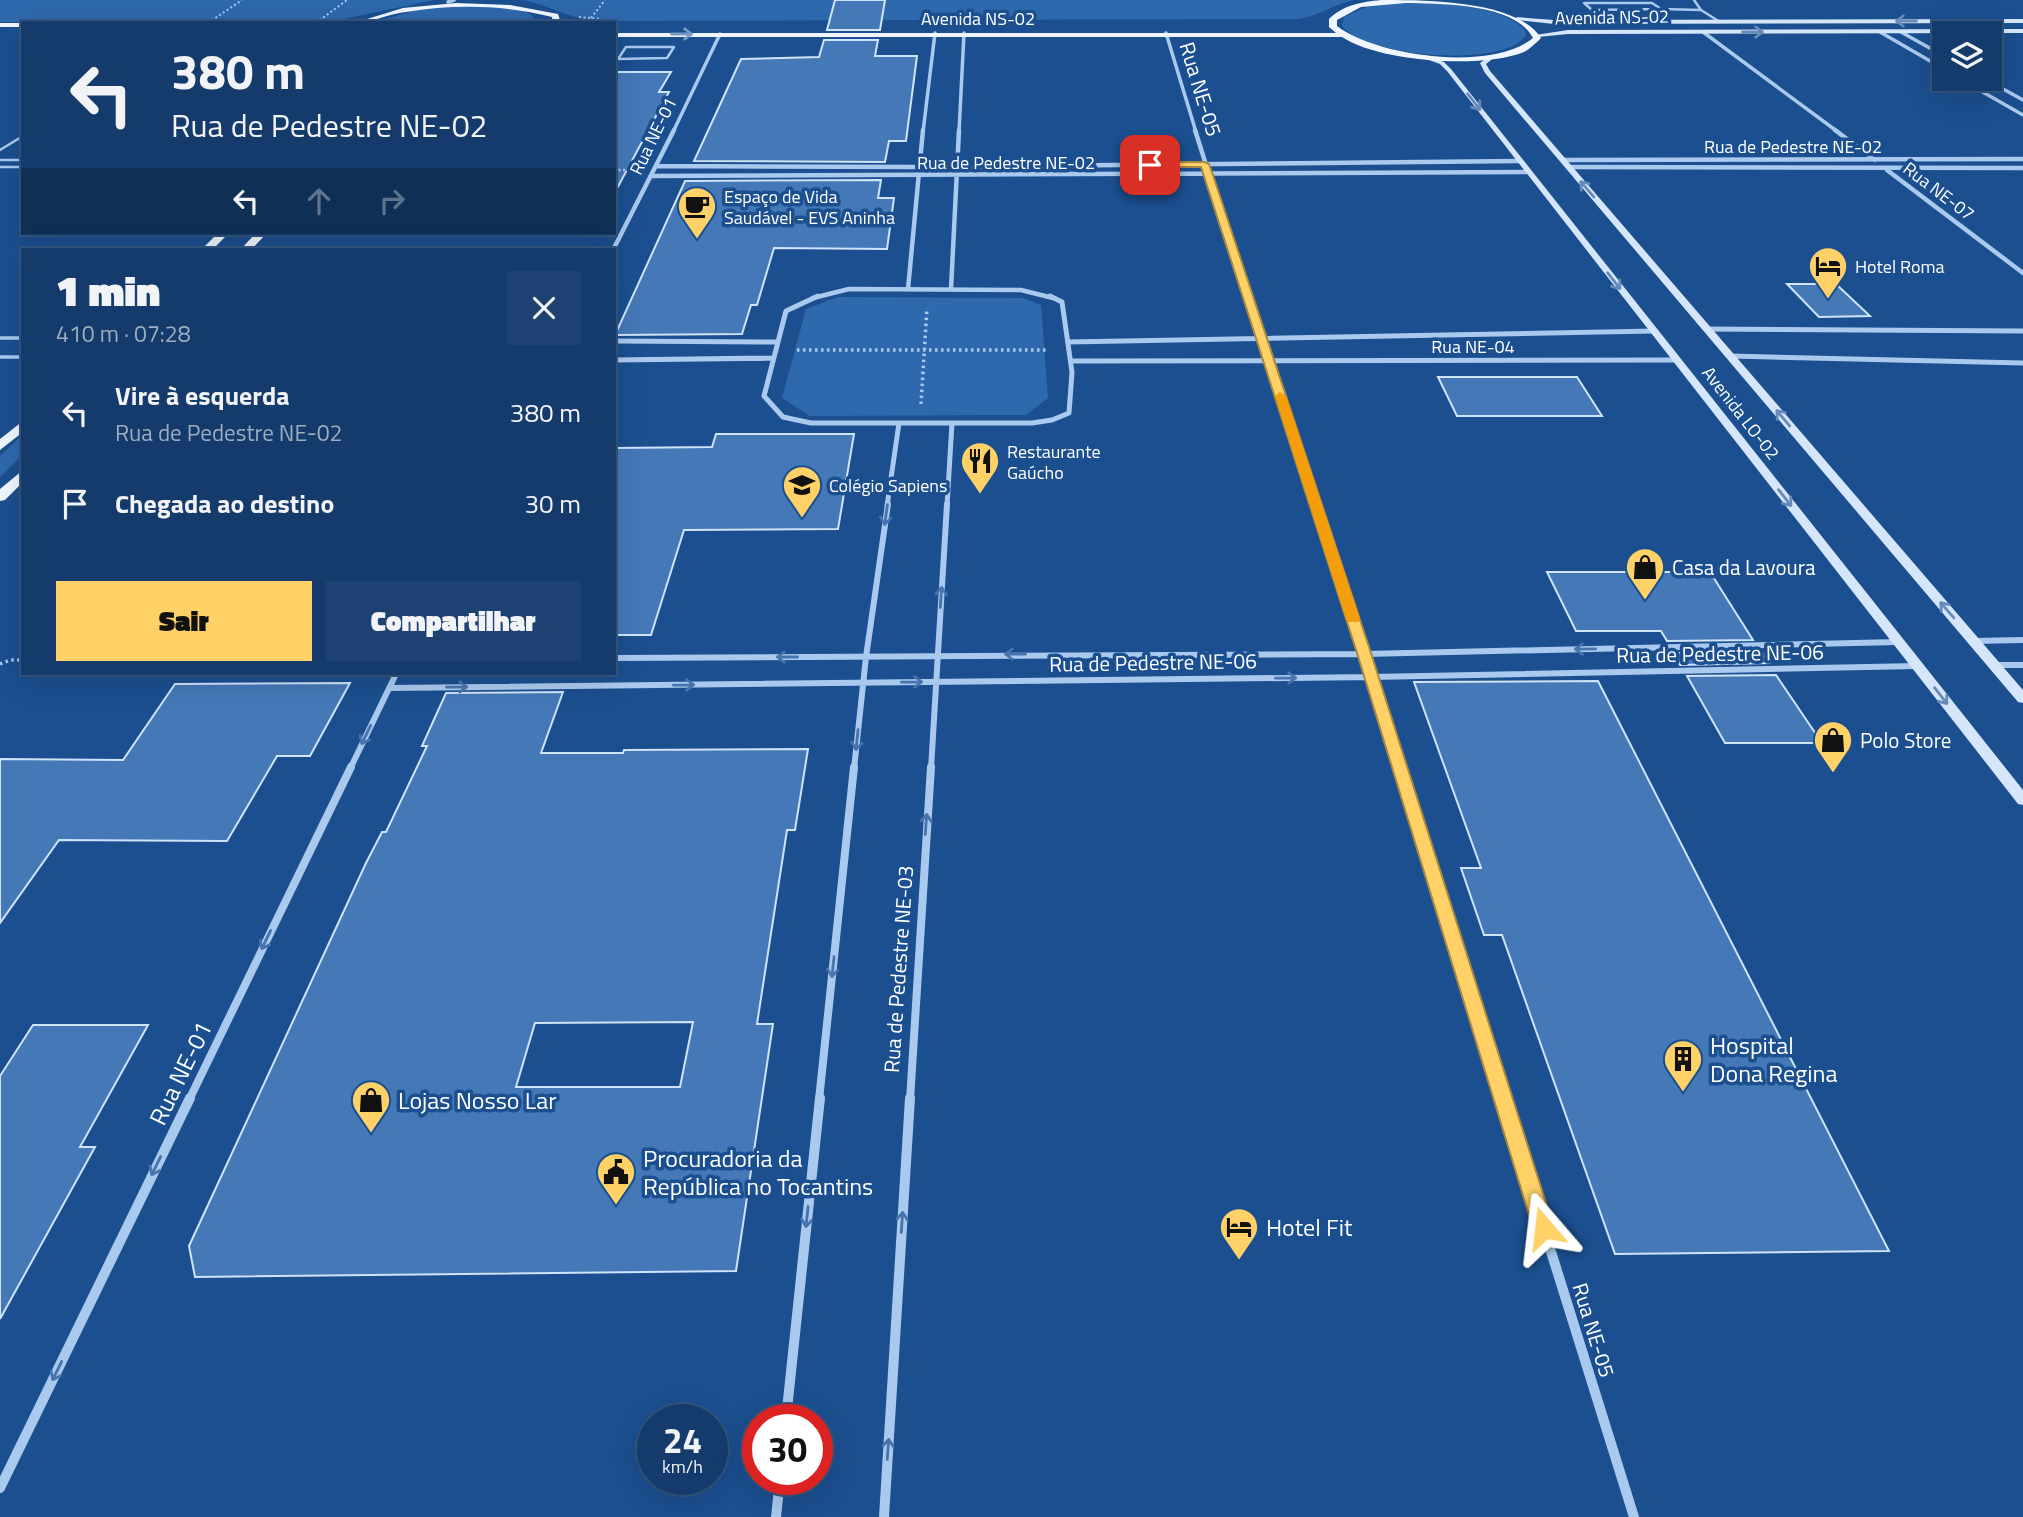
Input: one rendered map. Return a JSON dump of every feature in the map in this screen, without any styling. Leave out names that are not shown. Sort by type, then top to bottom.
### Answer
[{"type":"main road","points":[[361,21],[400,9],[451,1],[503,1],[535,7],[555,16],[557,21]]},
{"type":"main road","name":"Avenida NS-02","points":[[616,35],[1341,35],[1375,48],[1425,57],[1493,56],[1527,48],[1535,42],[1538,35],[1534,28],[1518,18],[1486,8],[1437,1],[1382,1],[1345,10],[1332,21],[1320,22]]},
{"type":"main road","points":[[1332,21],[1341,35]]},
{"type":"main road","name":"Avenida NS-02","points":[[896,24],[1288,24]]},
{"type":"main road","points":[[0,25],[21,25]]},
{"type":"main road","points":[[208,248],[222,235]]},
{"type":"main road","points":[[247,248],[260,235]]},
{"type":"main road","points":[[0,446],[21,427]]},
{"type":"main road","points":[[0,497],[21,476]]},
{"type":"street","name":"Avenida NS-02","points":[[1518,18],[1549,22],[2023,21]]},
{"type":"street","name":"Avenida NS-02","points":[[1538,35],[2023,31]]},
{"type":"street","name":"Rua NE-07","points":[[1703,32],[2023,273]]},
{"type":"street","points":[[1880,32],[1932,62]]},
{"type":"street","points":[[1901,32],[1932,49]]},
{"type":"street","points":[[908,289],[917,176],[935,33]]},
{"type":"street","points":[[951,289],[964,33]]},
{"type":"street","name":"Rua NE-05","points":[[1166,33],[1205,164],[1364,653],[1634,1517]]},
{"type":"street","name":"Rua NE-01","points":[[614,248],[657,166],[720,34]]},
{"type":"street","name":"Avenida LO-02","points":[[1493,56],[1484,61],[1486,71],[2023,699]]},
{"type":"street","name":"Avenida LO-02","points":[[1425,57],[1440,62],[1448,70],[2023,800]]},
{"type":"street","points":[[2002,88],[2023,100]]},
{"type":"street","points":[[1982,91],[2023,115]]},
{"type":"street","name":"Rua de Pedestre NE-02","points":[[1565,164],[2023,159]]},
{"type":"street","name":"Rua de Pedestre NE-02","points":[[657,166],[958,167],[1520,160]]},
{"type":"street","name":"Rua de Pedestre NE-02","points":[[1565,164],[1886,169],[2023,168]]},
{"type":"street","name":"Rua de Pedestre NE-02","points":[[652,176],[1528,172]]},
{"type":"street","points":[[849,289],[929,289],[1021,290],[1046,294],[1062,302],[1071,361],[1073,399],[1069,413],[1052,420],[1032,423],[811,423],[783,417],[764,396],[786,311],[807,298],[827,292],[849,289]]},
{"type":"street","points":[[1707,329],[2023,331]]},
{"type":"street","name":"Rua NE-04","points":[[1068,342],[1654,331]]},
{"type":"street","points":[[616,341],[778,342]]},
{"type":"street","points":[[1731,356],[2023,363]]},
{"type":"street","points":[[616,360],[774,358]]},
{"type":"street","name":"Rua NE-04","points":[[1071,361],[1676,360]]},
{"type":"street","points":[[788,1404],[863,683],[899,423]]},
{"type":"street","name":"Rua de Pedestre NE-03","points":[[884,1517],[953,423]]},
{"type":"street","points":[[1974,640],[2023,640]]},
{"type":"street","name":"Rua de Pedestre NE-06","points":[[616,658],[1364,653],[1898,642]]},
{"type":"street","points":[[1994,665],[2023,665]]},
{"type":"street","name":"Rua de Pedestre NE-06","points":[[389,688],[1371,677],[1918,666]]},
{"type":"street","name":"Rua NE-01","points":[[0,1488],[396,675]]},
{"type":"street","points":[[776,1517],[778,1495]]},
{"type":"lane","points":[[1694,0],[1701,10],[1720,22]]},
{"type":"lane","points":[[1661,9],[1652,3],[1584,3],[1592,10],[1701,10]]},
{"type":"lane","points":[[626,47],[674,47],[667,58],[618,59],[626,47]]},
{"type":"lane","points":[[0,150],[21,137]]},
{"type":"lane","points":[[0,160],[21,160]]},
{"type":"lane","points":[[0,167],[21,167]]},
{"type":"lane","points":[[0,338],[21,338]]},
{"type":"lane","points":[[0,357],[21,357]]},
{"type":"path","points":[[211,21],[242,0]]},
{"type":"path","points":[[319,21],[346,0]]},
{"type":"path","points":[[590,19],[605,0]]},
{"type":"path","points":[[919,423],[929,289]]},
{"type":"path","points":[[776,350],[1069,350]]},
{"type":"path","points":[[0,664],[21,660]]},
{"type":"shaded area","points":[[0,0],[434,0],[334,21],[0,22]]},
{"type":"shaded area","points":[[523,0],[1354,0],[1298,19],[596,21],[577,18]]},
{"type":"shaded area","points":[[1397,3],[1447,4],[1485,10],[1516,22],[1526,32],[1525,37],[1511,47],[1489,53],[1433,55],[1377,45],[1356,37],[1342,26],[1344,17],[1367,7]]},
{"type":"shaded area","points":[[477,5],[502,7],[527,13],[537,21],[378,21],[420,9]]},
{"type":"shaded area","points":[[838,297],[1024,298],[1041,305],[1048,398],[1026,415],[810,416],[782,398],[806,309]]},
{"type":"shaded area","points":[[21,436],[21,456],[0,477],[0,456]]},
{"type":"building","points":[[835,0],[885,0],[880,30],[827,30]]},
{"type":"building","points":[[824,40],[878,40],[875,56],[917,56],[906,141],[889,141],[885,162],[694,161],[741,59],[819,57]]},
{"type":"building","points":[[616,72],[671,72],[659,92],[669,92],[616,190]]},
{"type":"building","points":[[881,180],[878,198],[894,198],[887,249],[774,248],[757,305],[751,305],[742,334],[616,335],[685,181]]},
{"type":"building","name":"Hotel Roma","points":[[1787,284],[1836,284],[1870,316],[1819,317]]},
{"type":"building","points":[[1438,377],[1577,377],[1602,416],[1457,416]]},
{"type":"building","points":[[716,434],[854,434],[838,529],[684,530],[651,635],[616,635],[616,448],[712,447]]},
{"type":"building","name":"Casa da Lavoura","points":[[1547,572],[1710,572],[1753,640],[1667,641],[1661,631],[1576,631]]},
{"type":"building","points":[[1761,651],[1769,663],[1680,665],[1673,653]]},
{"type":"building","points":[[1776,675],[1822,743],[1725,743],[1687,676]]},
{"type":"building","name":"Hospital Dona Regina","points":[[1598,681],[1889,1251],[1615,1254],[1502,935],[1484,935],[1461,868],[1481,868],[1414,682]]},
{"type":"building","points":[[350,683],[310,756],[277,756],[227,841],[59,840],[0,923],[0,759],[123,760],[175,684]]},
{"type":"building","points":[[563,692],[541,753],[808,749],[795,830],[787,830],[757,1024],[773,1024],[736,1271],[195,1277],[189,1246],[366,863],[382,832],[386,832],[427,746],[422,746],[446,693]],"holes":[[[693,1022],[680,1087],[516,1087],[535,1023]]]},
{"type":"building","points":[[33,1025],[148,1025],[80,1147],[95,1147],[0,1319],[0,1076]]},
{"type":"slow traffic","points":[[1280,396],[1353,619]]},
{"type":"place","name":"Espaço de Vida Saudável - EVS Aninha","points":[[697,240]]},
{"type":"place","name":"Hotel Roma","points":[[1828,300]]},
{"type":"place","name":"Restaurante Gaúcho","points":[[980,495]]},
{"type":"place","name":"Colégio Sapiens","points":[[802,519]]},
{"type":"place","name":"Casa da Lavoura","points":[[1645,601]]},
{"type":"place","name":"Polo Store","points":[[1833,774]]},
{"type":"place","name":"Hospital Dona Regina","points":[[1683,1093]]},
{"type":"place","name":"Lojas Nosso Lar","points":[[371,1134]]},
{"type":"place","name":"Procuradoria da República no Tocantins","points":[[616,1206]]},
{"type":"place","name":"Hotel Fit","points":[[1239,1261]]},
{"type":"route","points":[[1150,165],[1205,164],[1364,653],[1544,1228]]}]
